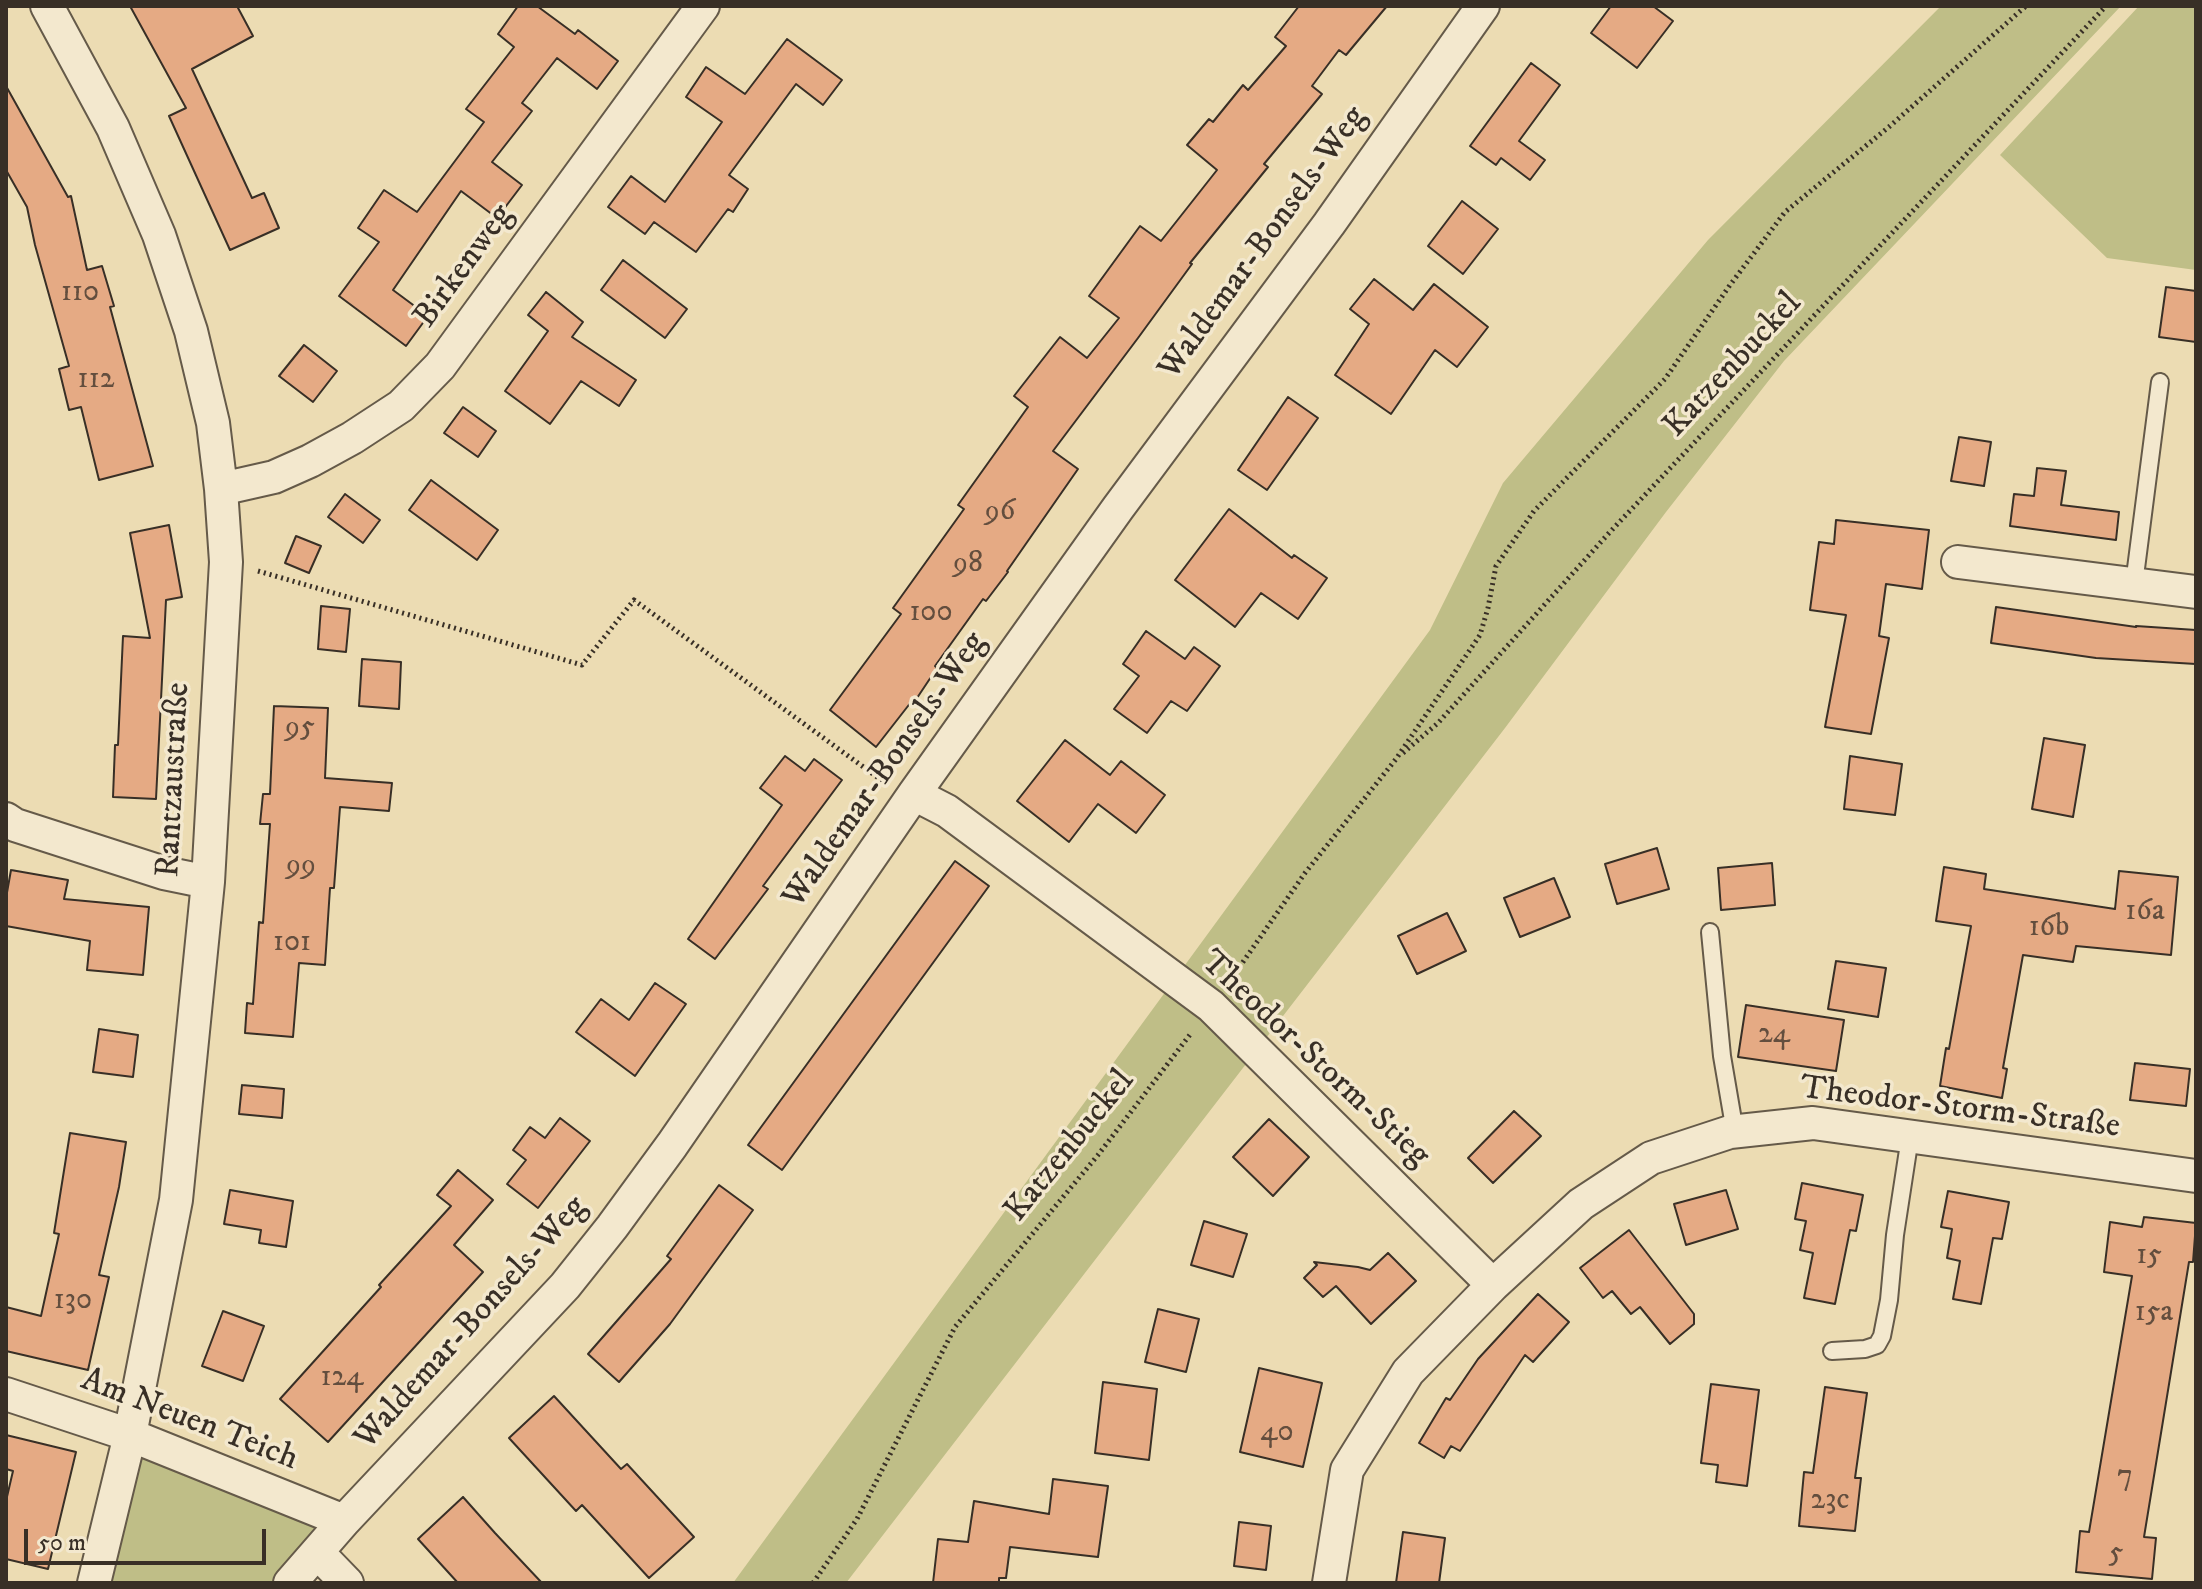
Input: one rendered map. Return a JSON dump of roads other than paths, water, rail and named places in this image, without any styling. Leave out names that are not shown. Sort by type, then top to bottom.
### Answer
[{"type":"street","name":"Rantzaustraße","points":[[47,6],[113,128],[159,235],[191,331],[213,423],[226,562],[208,882],[176,1200],[130,1435],[94,1583]]},
{"type":"street","name":"Birkenweg","points":[[221,489],[274,477],[310,461],[401,406],[440,366],[703,6]]},
{"type":"street","name":"Waldemar-Bonsels-Weg","points":[[290,1583],[344,1521],[565,1286],[602,1239],[672,1145],[1118,508],[1329,224],[1483,6]]},
{"type":"street","points":[[1958,562],[2196,592]]},
{"type":"street","name":"Theodor-Storm-Stieg","points":[[913,798],[947,811],[1211,1006],[1493,1285]]},
{"type":"street","points":[[6,819],[15,825],[164,873],[208,882]]},
{"type":"street","name":"Theodor-Storm-Straße","points":[[1329,1583],[1347,1470],[1408,1372],[1493,1285],[1581,1204],[1651,1158],[1735,1132],[1813,1123],[2196,1176]]},
{"type":"street","name":"Am Neuen Teich","points":[[6,1394],[130,1435],[344,1521]]},
{"type":"street","points":[[317,1552],[347,1583]]},
{"type":"lane","points":[[2134,584],[2160,382]]},
{"type":"lane","points":[[1710,932],[1722,1056],[1735,1132]]},
{"type":"lane","points":[[1832,1351],[1865,1349],[1877,1345],[1882,1336],[1910,1137]]}]
